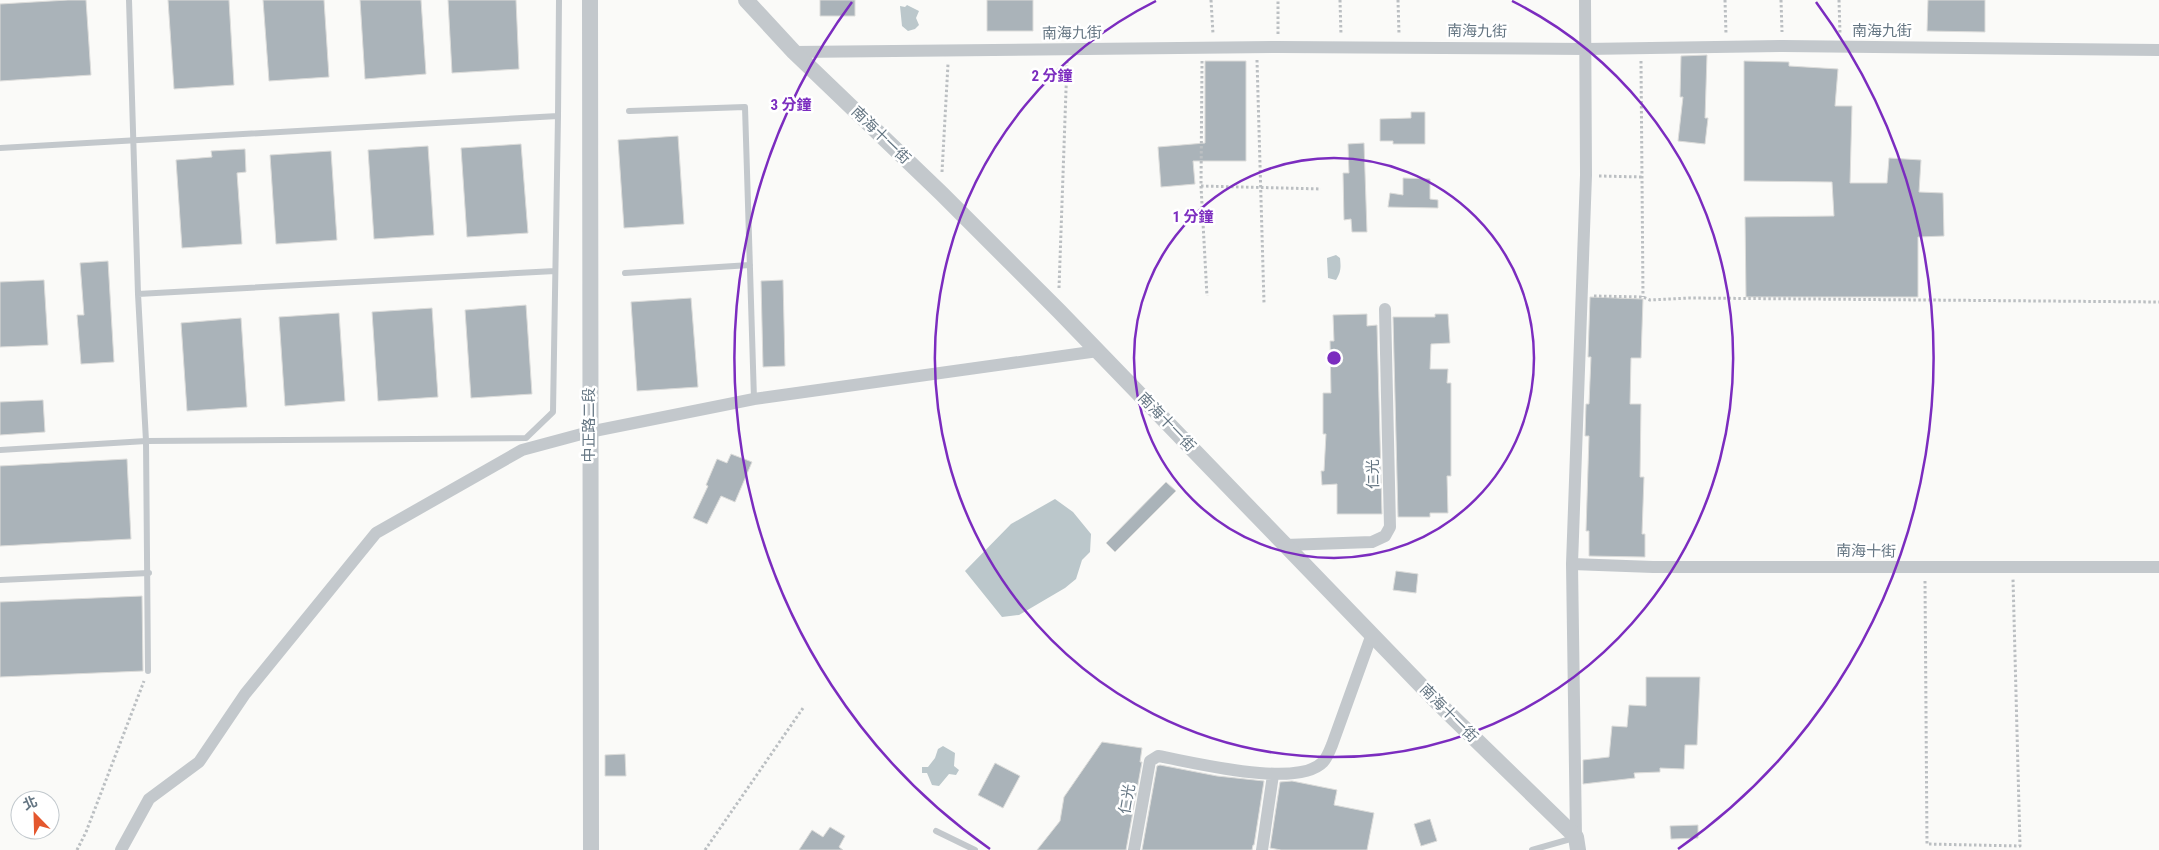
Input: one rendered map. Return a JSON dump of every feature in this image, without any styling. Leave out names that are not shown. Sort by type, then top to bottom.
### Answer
[{"type":"street","name":"中正路二段","points":[[590,0],[589,432],[591,850]]},
{"type":"street","name":"南海十一街","points":[[746,0],[794,52],[941,193],[1059,311],[1577,844]]},
{"type":"street","points":[[1577,844],[1572,564],[1586,175],[1585,0]]},
{"type":"street","name":"南海九街","points":[[794,52],[1208,47],[1586,49],[1783,46],[2159,50]]},
{"type":"street","name":"仁光","points":[[1285,545],[1372,542],[1385,536],[1390,527],[1385,310]]},
{"type":"street","points":[[121,850],[149,799],[199,762],[245,694],[376,533],[522,450],[589,432],[754,399],[1098,351]]},
{"type":"street","name":"南海十街","points":[[1572,564],[1652,567],[2159,567]]},
{"type":"street","name":"仁光","points":[[1134,850],[1150,761],[1158,756],[1274,775],[1308,771],[1323,762],[1332,745],[1372,634]]},
{"type":"street","points":[[1262,850],[1274,775]]},
{"type":"lane","points":[[129,0],[132,140],[146,441],[148,671]]},
{"type":"lane","points":[[0,450],[146,441],[526,438],[553,412],[558,0]]},
{"type":"lane","points":[[629,111],[745,107],[754,399]]},
{"type":"lane","points":[[0,148],[558,116]]},
{"type":"lane","points":[[625,273],[750,265]]},
{"type":"lane","points":[[138,294],[555,271]]},
{"type":"lane","points":[[0,580],[148,573]]},
{"type":"lane","points":[[936,831],[974,850]]},
{"type":"lane","points":[[1532,850],[1577,844]]},
{"type":"path","points":[[1207,296],[1201,186],[1211,0]]},
{"type":"path","points":[[1278,0],[1278,47]]},
{"type":"path","points":[[1340,0],[1341,48]]},
{"type":"path","points":[[1398,0],[1400,47]]},
{"type":"path","points":[[1725,0],[1726,47]]},
{"type":"path","points":[[1781,0],[1783,46]]},
{"type":"path","points":[[1839,0],[1840,47]]},
{"type":"path","points":[[1257,47],[1264,303]]},
{"type":"path","points":[[1642,48],[1643,297]]},
{"type":"path","points":[[1059,311],[1067,49]]},
{"type":"path","points":[[941,193],[948,50]]},
{"type":"path","points":[[1586,175],[1642,177]]},
{"type":"path","points":[[1201,186],[1321,189]]},
{"type":"path","points":[[1581,296],[1643,297],[1650,300],[1690,298],[2159,302]]},
{"type":"path","points":[[1925,568],[1927,844],[2020,846],[2013,567]]},
{"type":"path","points":[[77,850],[86,832],[148,671]]},
{"type":"path","points":[[705,850],[803,708]]},
{"type":"shaded area","points":[[907,5],[919,11],[916,18],[919,25],[915,29],[908,31],[902,26],[900,6],[905,7]]},
{"type":"shaded area","points":[[1336,255],[1340,258],[1340,272],[1336,280],[1328,278],[1327,258]]},
{"type":"shaded area","points":[[1055,499],[1073,512],[1091,534],[1090,552],[1082,560],[1076,579],[1065,588],[1019,615],[1002,617],[965,571],[1011,524]]},
{"type":"shaded area","points":[[943,746],[955,753],[954,766],[959,770],[956,775],[949,774],[939,786],[932,785],[927,773],[922,773],[922,767],[928,767],[935,758],[938,749]]},
{"type":"building","points":[[86,0],[91,75],[0,81],[0,4]]},
{"type":"building","points":[[168,0],[229,0],[234,85],[174,89]]},
{"type":"building","points":[[263,0],[324,0],[329,77],[269,81]]},
{"type":"building","points":[[360,0],[421,0],[426,74],[365,79]]},
{"type":"building","points":[[448,0],[516,0],[519,69],[452,73]]},
{"type":"building","points":[[820,0],[855,0],[855,16],[820,16]]},
{"type":"building","points":[[987,0],[1033,0],[1033,31],[987,31]]},
{"type":"building","points":[[1928,0],[1985,0],[1985,32],[1927,31]]},
{"type":"building","points":[[1707,55],[1705,118],[1708,118],[1705,144],[1678,141],[1683,97],[1680,97],[1681,56]]},
{"type":"building","points":[[1205,61],[1246,61],[1246,161],[1193,161],[1195,184],[1161,187],[1158,147],[1205,143]]},
{"type":"building","points":[[1744,61],[1789,62],[1789,66],[1838,69],[1835,106],[1852,106],[1850,183],[1887,183],[1889,158],[1921,160],[1919,192],[1943,193],[1944,236],[1918,237],[1918,297],[1746,297],[1745,217],[1834,216],[1832,182],[1744,181]]},
{"type":"building","points":[[1411,112],[1425,112],[1425,144],[1393,144],[1393,141],[1380,141],[1380,119],[1411,118]]},
{"type":"building","points":[[678,136],[684,224],[624,228],[618,140]]},
{"type":"building","points":[[1364,143],[1367,232],[1352,232],[1351,219],[1344,220],[1343,173],[1349,173],[1348,144]]},
{"type":"building","points":[[521,144],[528,233],[467,237],[461,148]]},
{"type":"building","points":[[428,146],[434,235],[374,239],[368,150]]},
{"type":"building","points":[[245,149],[246,172],[237,173],[242,244],[182,248],[176,160],[212,157],[211,151]]},
{"type":"building","points":[[331,151],[337,240],[276,244],[270,155]]},
{"type":"building","points":[[1403,178],[1430,179],[1430,199],[1438,200],[1438,208],[1388,207],[1390,193],[1403,195]]},
{"type":"building","points":[[108,261],[114,362],[81,364],[77,315],[84,315],[80,263]]},
{"type":"building","points":[[44,280],[48,345],[0,347],[0,282]]},
{"type":"building","points":[[783,280],[785,366],[763,367],[761,281]]},
{"type":"building","points":[[1590,297],[1643,299],[1641,358],[1631,358],[1630,404],[1641,404],[1640,477],[1644,477],[1642,534],[1645,534],[1645,557],[1589,556],[1589,531],[1586,531],[1589,436],[1585,436],[1586,404],[1589,404],[1591,357],[1588,357]]},
{"type":"building","points":[[691,298],[698,387],[637,391],[631,302]]},
{"type":"building","points":[[526,305],[532,394],[471,398],[465,310]]},
{"type":"building","points":[[432,308],[438,397],[378,401],[372,312]]},
{"type":"building","points":[[339,313],[345,401],[285,406],[279,317]]},
{"type":"building","points":[[1367,314],[1367,326],[1377,325],[1382,514],[1337,514],[1337,484],[1322,485],[1321,471],[1324,471],[1326,434],[1323,434],[1323,393],[1331,393],[1330,341],[1334,341],[1333,315]]},
{"type":"building","points":[[1435,314],[1448,314],[1450,343],[1431,344],[1430,369],[1448,369],[1447,383],[1451,383],[1451,476],[1447,476],[1448,513],[1430,513],[1430,517],[1398,517],[1393,317],[1435,317]]},
{"type":"building","points":[[241,318],[247,407],[187,411],[181,323]]},
{"type":"building","points":[[43,400],[45,432],[0,435],[0,402]]},
{"type":"building","points":[[731,454],[752,462],[735,502],[721,496],[707,524],[693,518],[708,486],[706,485],[717,459],[727,463]]},
{"type":"building","points":[[127,459],[131,539],[0,546],[0,466]]},
{"type":"building","points":[[1166,482],[1176,491],[1115,552],[1106,543]]},
{"type":"building","points":[[1396,571],[1418,574],[1416,593],[1393,590]]},
{"type":"building","points":[[142,596],[143,671],[0,677],[0,602]]},
{"type":"building","points":[[1646,677],[1700,677],[1697,745],[1685,745],[1684,769],[1660,768],[1660,772],[1634,773],[1635,778],[1583,784],[1583,760],[1609,757],[1612,726],[1627,727],[1629,705],[1646,706]]},
{"type":"building","points":[[1102,742],[1142,748],[1140,762],[1142,762],[1126,850],[1037,850],[1060,821],[1064,797]]},
{"type":"building","points":[[625,754],[626,776],[605,776],[605,755]]},
{"type":"building","points":[[995,763],[1020,776],[1003,808],[978,795]]},
{"type":"building","points":[[1157,766],[1217,776],[1264,781],[1252,850],[1142,850]]},
{"type":"building","points":[[1292,781],[1337,790],[1334,805],[1374,813],[1367,850],[1281,850],[1270,848],[1280,782]]},
{"type":"building","points":[[1430,819],[1437,841],[1421,846],[1414,824]]},
{"type":"building","points":[[1698,825],[1698,838],[1671,839],[1670,826]]},
{"type":"building","points":[[830,827],[845,836],[839,847],[843,850],[799,850],[812,830],[823,837]]}]
